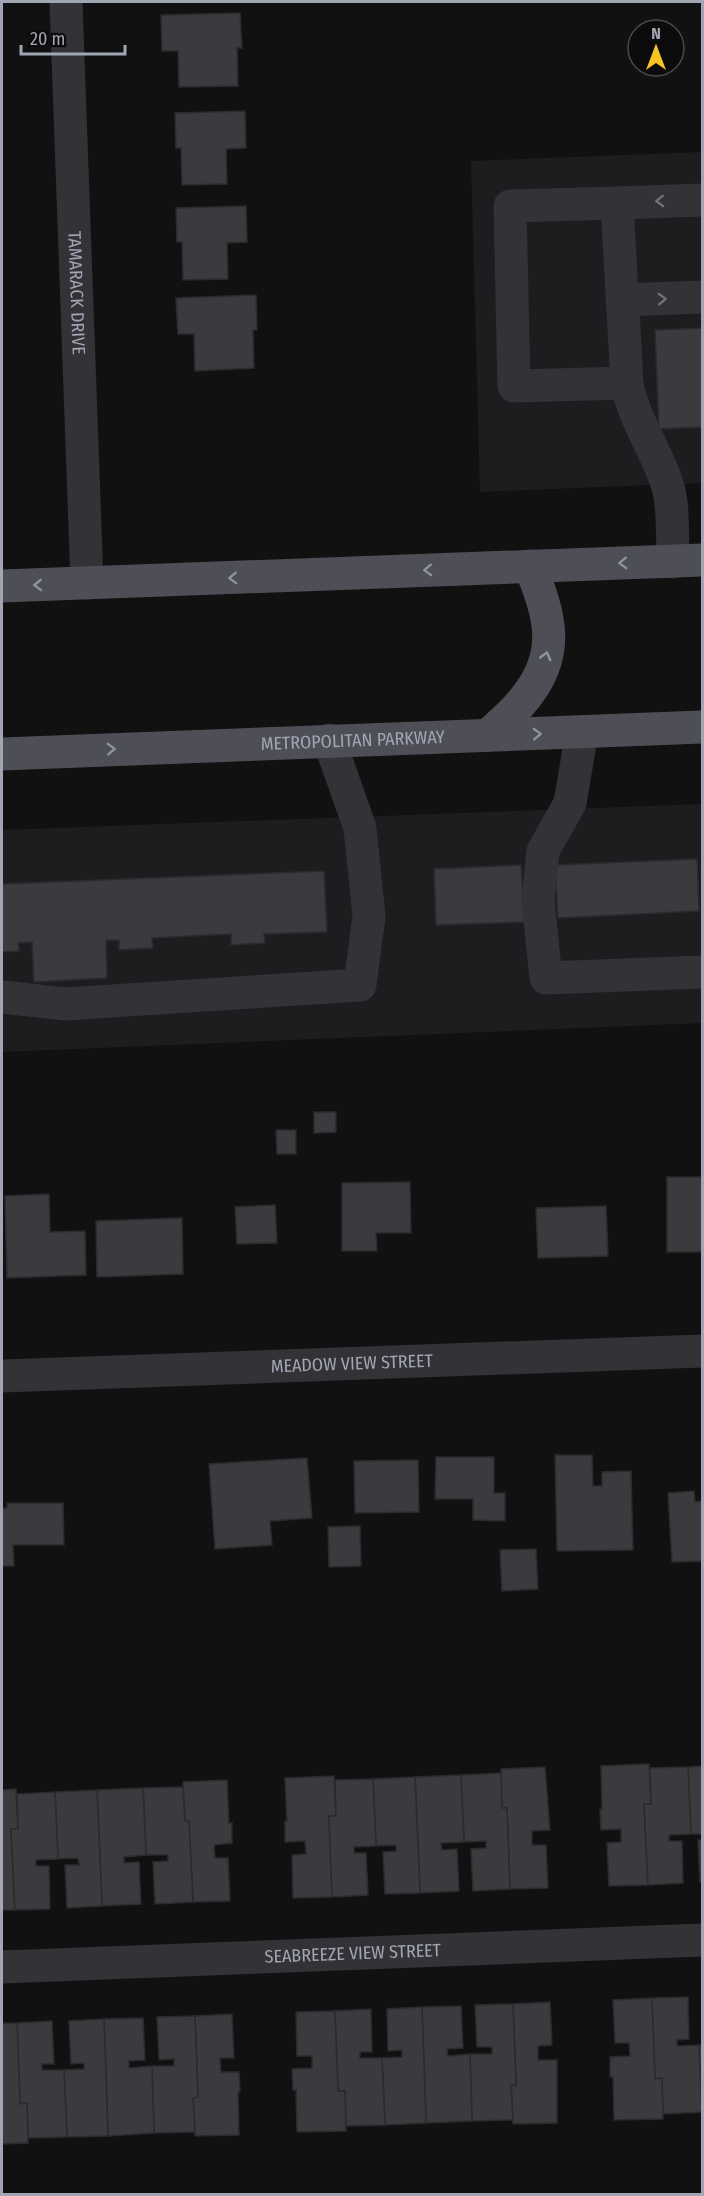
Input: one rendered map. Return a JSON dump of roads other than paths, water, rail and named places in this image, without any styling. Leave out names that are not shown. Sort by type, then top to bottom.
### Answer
[{"type":"main road","points":[[2,586],[688,561]]},
{"type":"main road","points":[[488,735],[521,703],[538,678],[548,653],[549,626],[544,602],[530,566]]},
{"type":"main road","name":"METROPOLITAN PARKWAY","points":[[2,754],[702,727]]},
{"type":"street","name":"TAMARACK DRIVE","points":[[66,2],[87,583]]},
{"type":"street","points":[[627,383],[514,386],[510,206],[702,200]]},
{"type":"street","points":[[617,203],[630,404],[662,469],[688,561]]},
{"type":"street","points":[[622,300],[702,297]]},
{"type":"street","points":[[582,732],[570,803],[543,851],[538,900],[546,978],[702,972]]},
{"type":"street","points":[[2,997],[65,1004],[360,985],[369,916],[360,828],[330,740]]},
{"type":"street","name":"MEADOW VIEW STREET","points":[[2,1376],[702,1351]]},
{"type":"street","name":"SEABREEZE VIEW STREET","points":[[2,1967],[702,1940]]}]
